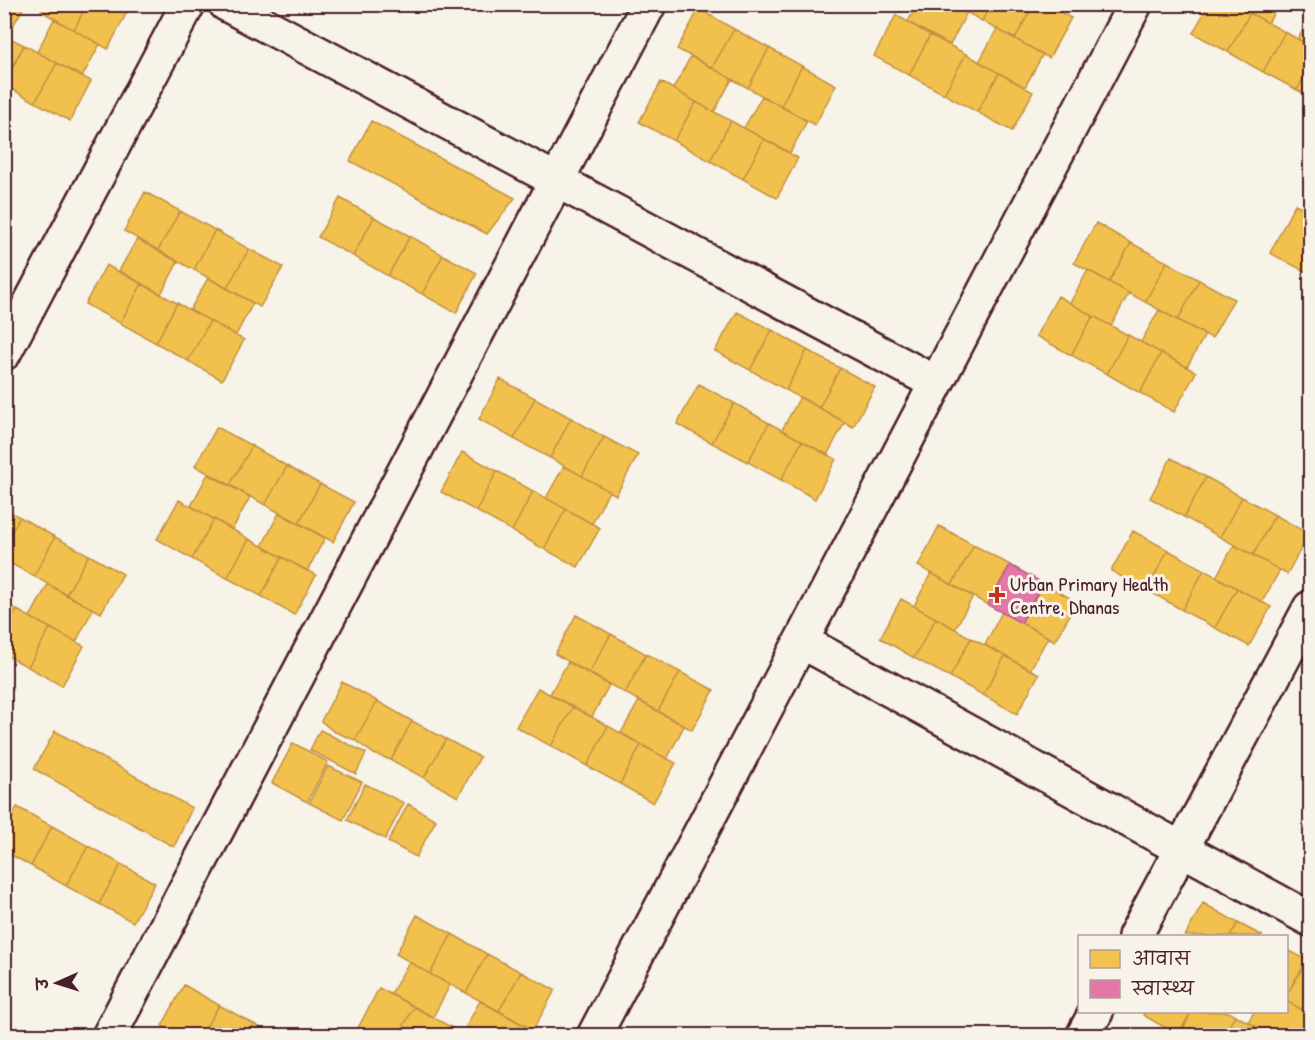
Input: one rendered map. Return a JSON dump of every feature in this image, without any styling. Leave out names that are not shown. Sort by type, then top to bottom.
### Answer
[{"type":"street","points":[[4,353],[188,4]]},
{"type":"street","points":[[226,4],[936,383]]},
{"type":"street","points":[[109,1035],[649,4]]},
{"type":"street","points":[[594,1035],[1135,4]]},
{"type":"street","points":[[1136,935],[1311,608]]},
{"type":"street","points":[[801,641],[1311,919]]},
{"type":"street","points":[[1083,1035],[1095,1013]]},
{"type":"building: आवास","points":[[4,4],[25,5],[7,36],[4,35]]},
{"type":"building: आवास","points":[[44,4],[87,4],[74,30],[41,11]]},
{"type":"building: आवास","points":[[87,4],[121,4],[129,8],[108,49],[74,30]]},
{"type":"building: आवास","points":[[917,4],[952,4],[967,12],[950,45],[908,22]]},
{"type":"building: आवास","points":[[952,4],[991,4],[982,21]]},
{"type":"building: आवास","points":[[991,4],[1034,4],[1015,39],[982,21]]},
{"type":"building: आवास","points":[[1034,4],[1046,4],[1071,18],[1049,58],[1015,39]]},
{"type":"building: आवास","points":[[1209,4],[1234,4],[1250,13],[1228,52],[1193,33]]},
{"type":"building: आवास","points":[[1234,4],[1279,4],[1268,23]]},
{"type":"building: आवास","points":[[699,9],[734,29],[712,68],[677,49]]},
{"type":"building: आवास","points":[[1250,13],[1285,32],[1263,72],[1228,52]]},
{"type":"building: आवास","points":[[896,15],[930,35],[909,75],[874,56]]},
{"type":"building: आवास","points":[[1310,17],[1310,46],[1298,39]]},
{"type":"building: आवास","points":[[54,19],[100,44],[82,77],[37,52]]},
{"type":"building: आवास","points":[[734,29],[769,48],[748,88],[712,68]]},
{"type":"building: आवास","points":[[997,29],[1043,54],[1025,87],[979,62]]},
{"type":"building: आवास","points":[[1285,32],[1310,46],[1310,65],[1297,90],[1263,72]]},
{"type":"building: आवास","points":[[4,35],[24,45],[4,81]]},
{"type":"building: आवास","points":[[930,35],[966,54],[944,94],[909,75]]},
{"type":"building: आवास","points":[[24,45],[57,63],[35,102],[4,85]]},
{"type":"building: आवास","points":[[769,48],[802,66],[781,106],[748,88]]},
{"type":"building: आवास","points":[[966,54],[999,73],[977,112],[944,94]]},
{"type":"building: आवास","points":[[691,56],[732,79],[714,112],[673,89]]},
{"type":"building: आवास","points":[[57,63],[91,81],[70,121],[35,102]]},
{"type":"building: आवास","points":[[1310,65],[1310,97],[1297,90]]},
{"type":"building: आवास","points":[[802,66],[836,85],[815,125],[781,106]]},
{"type":"building: आवास","points":[[999,73],[1033,92],[1012,131],[977,112]]},
{"type":"building: आवास","points":[[661,82],[696,102],[674,141],[639,122]]},
{"type":"building: आवास","points":[[762,96],[807,121],[790,153],[744,128]]},
{"type":"building: आवास","points":[[696,102],[731,121],[710,161],[674,141]]},
{"type":"building: आवास","points":[[371,121],[515,198],[487,234],[350,161]]},
{"type":"building: आवास","points":[[731,121],[764,139],[743,179],[710,161]]},
{"type":"building: आवास","points":[[764,139],[798,158],[777,198],[743,179]]},
{"type":"building: आवास","points":[[145,192],[180,211],[158,250],[124,231]]},
{"type":"building: आवास","points":[[340,198],[374,217],[353,256],[318,237]]},
{"type":"building: आवास","points":[[1295,204],[1310,211],[1310,274],[1270,253]]},
{"type":"building: आवास","points":[[180,211],[215,230],[194,270],[158,250]]},
{"type":"building: आवास","points":[[374,217],[410,236],[388,276],[353,256]]},
{"type":"building: आवास","points":[[1096,223],[1131,243],[1109,282],[1074,263]]},
{"type":"building: आवास","points":[[215,230],[249,249],[227,288],[194,270]]},
{"type":"building: आवास","points":[[410,236],[443,255],[422,294],[388,276]]},
{"type":"building: आवास","points":[[137,239],[178,262],[161,294],[119,271]]},
{"type":"building: आवास","points":[[1131,243],[1167,262],[1145,302],[1109,282]]},
{"type":"building: आवास","points":[[249,249],[283,267],[260,307],[227,288]]},
{"type":"building: आवास","points":[[443,255],[477,273],[456,313],[422,294]]},
{"type":"building: आवास","points":[[1167,262],[1199,280],[1178,320],[1145,302]]},
{"type":"building: आवास","points":[[106,265],[142,284],[120,323],[85,304]]},
{"type":"building: आवास","points":[[1088,270],[1129,293],[1111,326],[1070,303]]},
{"type":"building: आवास","points":[[208,278],[253,303],[236,335],[190,310]]},
{"type":"building: आवास","points":[[1199,280],[1234,299],[1212,338],[1178,320]]},
{"type":"building: आवास","points":[[142,284],[177,303],[156,343],[120,323]]},
{"type":"building: आवास","points":[[1058,296],[1093,316],[1071,355],[1036,336]]},
{"type":"building: आवास","points":[[177,303],[210,321],[188,361],[156,343]]},
{"type":"building: आवास","points":[[1159,310],[1205,335],[1187,367],[1141,342]]},
{"type":"building: आवास","points":[[737,312],[772,330],[750,370],[715,351]]},
{"type":"building: आवास","points":[[1093,316],[1128,335],[1107,374],[1071,355]]},
{"type":"building: आवास","points":[[210,321],[244,340],[222,380],[188,361]]},
{"type":"building: आवास","points":[[772,330],[807,350],[786,390],[750,370]]},
{"type":"building: आवास","points":[[1128,335],[1161,353],[1140,393],[1107,374]]},
{"type":"building: आवास","points":[[807,350],[840,368],[819,408],[786,390]]},
{"type":"building: आवास","points":[[1161,353],[1196,372],[1174,412],[1140,393]]},
{"type":"building: आवास","points":[[840,368],[875,387],[853,427],[819,408]]},
{"type":"building: आवास","points":[[500,379],[535,398],[514,439],[479,419]]},
{"type":"building: आवास","points":[[699,384],[734,403],[712,443],[677,424]]},
{"type":"building: आवास","points":[[800,397],[845,422],[827,455],[782,430]]},
{"type":"building: आवास","points":[[535,398],[571,418],[550,458],[514,439]]},
{"type":"building: आवास","points":[[734,403],[769,423],[748,462],[712,443]]},
{"type":"building: आवास","points":[[571,418],[604,437],[582,476],[550,458]]},
{"type":"building: आवास","points":[[769,423],[802,441],[781,480],[748,462]]},
{"type":"building: आवास","points":[[217,427],[252,446],[230,485],[195,466]]},
{"type":"building: आवास","points":[[604,437],[638,455],[616,495],[582,476]]},
{"type":"building: आवास","points":[[802,441],[836,459],[815,499],[781,480]]},
{"type":"building: आवास","points":[[252,446],[287,466],[265,505],[230,485]]},
{"type":"building: आवास","points":[[462,452],[497,471],[476,511],[441,492]]},
{"type":"building: आवास","points":[[1171,458],[1206,477],[1184,517],[1150,498]]},
{"type":"building: आवास","points":[[287,466],[320,484],[299,523],[265,505]]},
{"type":"building: आवास","points":[[564,466],[609,491],[592,524],[546,498]]},
{"type":"building: आवास","points":[[497,471],[533,491],[512,531],[476,511]]},
{"type":"building: आवास","points":[[208,474],[250,497],[232,530],[191,506]]},
{"type":"building: आवास","points":[[1206,477],[1242,497],[1220,537],[1184,517]]},
{"type":"building: आवास","points":[[320,484],[354,502],[333,542],[299,523]]},
{"type":"building: आवास","points":[[533,491],[566,509],[544,549],[512,531]]},
{"type":"building: आवास","points":[[1242,497],[1275,515],[1253,555],[1220,537]]},
{"type":"building: आवास","points":[[179,500],[214,519],[192,559],[157,539]]},
{"type":"building: आवास","points":[[4,509],[20,517],[4,545]]},
{"type":"building: आवास","points":[[566,509],[600,528],[578,567],[544,549]]},
{"type":"building: आवास","points":[[279,513],[325,538],[307,571],[262,546]]},
{"type":"building: आवास","points":[[1275,515],[1309,534],[1287,574],[1253,555]]},
{"type":"building: आवास","points":[[20,517],[55,537],[34,576],[4,560],[4,545]]},
{"type":"building: आवास","points":[[214,519],[249,539],[227,578],[192,559]]},
{"type":"building: आवास","points":[[939,526],[974,545],[952,585],[918,566]]},
{"type":"building: आवास","points":[[1133,531],[1168,550],[1147,590],[1111,571]]},
{"type":"building: आवास","points":[[55,537],[89,555],[66,595],[34,576]]},
{"type":"building: आवास","points":[[249,539],[282,557],[261,596],[227,578]]},
{"type":"building: आवास","points":[[974,545],[1010,565],[988,605],[952,585]]},
{"type":"building: आवास","points":[[1234,545],[1280,570],[1262,602],[1216,577]]},
{"type":"building: आवास","points":[[1168,550],[1204,570],[1182,610],[1147,590]]},
{"type":"building: आवास","points":[[89,555],[123,574],[101,613],[66,595]]},
{"type":"building: आवास","points":[[282,557],[316,575],[294,615],[261,596]]},
{"type":"building: आवास","points":[[1204,570],[1237,588],[1215,628],[1182,610]]},
{"type":"building: आवास","points":[[931,573],[973,596],[955,629],[914,606]]},
{"type":"building: आवास","points":[[1043,583],[1077,602],[1055,641],[1021,623]]},
{"type":"building: आवास","points":[[48,584],[93,609],[76,642],[30,617]]},
{"type":"building: आवास","points":[[1237,588],[1271,607],[1249,646],[1215,628]]},
{"type":"building: आवास","points":[[901,599],[936,618],[914,658],[880,638]]},
{"type":"building: आवास","points":[[4,603],[17,610],[4,633]]},
{"type":"building: आवास","points":[[17,610],[50,628],[28,667],[4,654],[4,633]]},
{"type":"building: आवास","points":[[1002,612],[1048,637],[1030,670],[985,645]]},
{"type":"building: आवास","points":[[576,615],[611,634],[589,673],[555,654]]},
{"type":"building: आवास","points":[[936,618],[971,638],[950,677],[914,658]]},
{"type":"building: आवास","points":[[50,628],[84,646],[62,686],[28,667]]},
{"type":"building: आवास","points":[[611,634],[646,654],[625,693],[589,673]]},
{"type":"building: आवास","points":[[971,638],[1005,656],[983,695],[950,677]]},
{"type":"building: आवास","points":[[646,654],[680,672],[658,711],[625,693]]},
{"type":"building: आवास","points":[[1005,656],[1039,674],[1017,714],[983,695]]},
{"type":"building: आवास","points":[[568,662],[609,685],[592,717],[550,694]]},
{"type":"building: आवास","points":[[680,672],[714,690],[692,730],[658,711]]},
{"type":"building: आवास","points":[[342,682],[377,701],[355,740],[333,731],[321,721]]},
{"type":"building: आवास","points":[[538,688],[573,707],[551,746],[516,727]]},
{"type":"building: आवास","points":[[377,701],[412,721],[391,760],[374,754],[355,740]]},
{"type":"building: आवास","points":[[639,701],[684,726],[667,759],[621,733]]},
{"type":"building: आवास","points":[[573,707],[608,726],[587,766],[551,746]]},
{"type":"building: आवास","points":[[412,721],[446,739],[424,778],[391,760]]},
{"type":"building: आवास","points":[[608,726],[641,745],[620,784],[587,766]]},
{"type":"building: आवास","points":[[320,730],[366,753],[356,774],[310,750]]},
{"type":"building: आवास","points":[[55,731],[192,808],[174,847],[34,769]]},
{"type":"building: आवास","points":[[446,739],[480,757],[458,797],[424,778]]},
{"type":"building: आवास","points":[[293,743],[328,762],[307,802],[272,783]]},
{"type":"building: आवास","points":[[641,745],[676,763],[653,803],[620,784]]},
{"type":"building: आवास","points":[[328,766],[362,782],[343,820],[309,803]]},
{"type":"building: आवास","points":[[365,784],[404,803],[385,839],[347,820]]},
{"type":"building: आवास","points":[[408,804],[436,820],[416,857],[388,842]]},
{"type":"building: आवास","points":[[17,807],[52,826],[31,866],[4,851],[4,831]]},
{"type":"building: आवास","points":[[52,826],[88,846],[66,886],[31,866]]},
{"type":"building: आवास","points":[[88,846],[121,864],[99,904],[66,886]]},
{"type":"building: आवास","points":[[121,864],[155,883],[133,922],[99,904]]},
{"type":"building: आवास","points":[[1203,903],[1238,923],[1231,935],[1186,935]]},
{"type":"building: आवास","points":[[417,915],[452,934],[430,974],[396,954]]},
{"type":"building: आवास","points":[[1238,923],[1261,935],[1231,935]]},
{"type":"building: आवास","points":[[452,934],[487,954],[466,993],[430,974]]},
{"type":"building: आवास","points":[[1288,950],[1307,960],[1288,993]]},
{"type":"building: आवास","points":[[487,954],[521,972],[499,1011],[466,993]]},
{"type":"building: आवास","points":[[1307,960],[1310,962],[1310,1014],[1288,1002],[1288,993]]},
{"type":"building: आवास","points":[[409,962],[450,985],[433,1017],[391,994]]},
{"type":"building: आवास","points":[[521,972],[555,990],[533,1030],[499,1011]]},
{"type":"building: आवास","points":[[184,985],[219,1005],[201,1036],[181,1036],[162,1026]]},
{"type":"building: आवास","points":[[379,988],[414,1007],[398,1036],[372,1036],[358,1028]]},
{"type":"building: आवास","points":[[480,1001],[525,1026],[520,1036],[462,1034]]},
{"type":"building: आवास","points":[[1288,1002],[1310,1014],[1300,1036],[1273,1036],[1248,1022],[1253,1013],[1288,1013]]},
{"type":"building: आवास","points":[[219,1005],[254,1024],[248,1036],[201,1036]]},
{"type":"building: आवास","points":[[414,1007],[449,1026],[444,1036],[398,1036]]},
{"type":"building: आवास","points":[[1144,1013],[1190,1013],[1178,1035],[1143,1015]]},
{"type":"building: आवास","points":[[1191,1013],[1231,1013],[1235,1015],[1224,1036],[1180,1036]]},
{"type":"building: आवास","points":[[1235,1015],[1268,1033],[1266,1036],[1224,1036]]},
{"type":"building: आवास","points":[[254,1024],[267,1032],[275,1036],[248,1036]]},
{"type":"building: आवास","points":[[449,1026],[462,1034],[466,1036],[444,1036]]},
{"type":"building: स्वास्थ्य","points":[[1010,565],[1043,583],[1021,623],[988,605]]},
{"type":"place","name":"Urban Primary Health Centre, Dhanas","points":[[997,595]]}]
